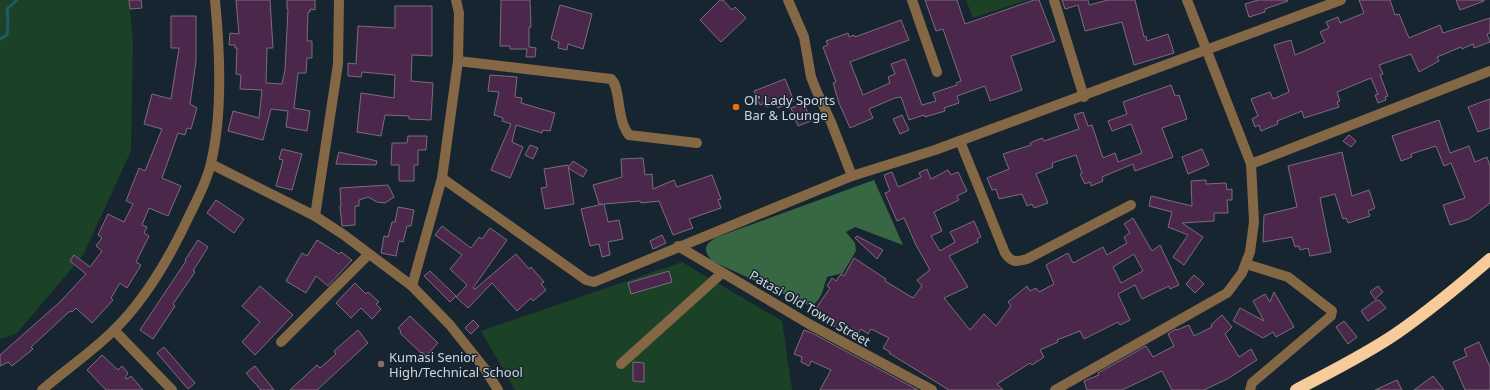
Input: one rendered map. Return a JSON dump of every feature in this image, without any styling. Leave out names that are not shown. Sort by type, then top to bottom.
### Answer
[{"type":"highway","points":[[1296,390],[1352,361],[1396,333],[1457,288],[1490,259]]},
{"type":"street","points":[[42,390],[114,330],[144,295],[172,253],[199,197],[211,164],[217,129],[220,48],[215,0]]},
{"type":"street","points":[[315,216],[338,64],[339,0]]},
{"type":"street","points":[[412,286],[442,178],[458,61],[458,13],[456,0]]},
{"type":"street","points":[[788,0],[804,37],[812,77],[817,92],[832,122],[852,176]]},
{"type":"street","points":[[912,0],[937,72]]},
{"type":"street","points":[[1054,0],[1084,97]]},
{"type":"street","points":[[1055,390],[1228,293],[1242,273],[1246,264],[1250,252],[1254,222],[1251,164],[1188,0]]},
{"type":"street","points":[[442,178],[586,280],[594,282],[678,246],[852,176],[935,150],[1084,97],[1342,0]]},
{"type":"street","points":[[458,61],[611,79],[616,85],[623,128],[629,135],[697,143]]},
{"type":"street","points":[[1251,164],[1490,71]]},
{"type":"street","points":[[960,141],[1004,253],[1010,261],[1017,262],[1027,259],[1131,205]]},
{"type":"street","points":[[211,164],[315,216],[412,286],[450,325],[485,369],[498,390]]},
{"type":"street","name":"Patasi Old Town Street","points":[[678,246],[809,324],[932,390]]},
{"type":"street","points":[[281,342],[369,254]]},
{"type":"street","points":[[1246,264],[1288,277],[1332,311],[1332,316],[1252,383],[1250,390]]},
{"type":"street","points":[[621,364],[722,273]]},
{"type":"street","points":[[114,330],[172,390]]},
{"type":"green space","points":[[0,0],[129,0],[133,41],[131,151],[83,255],[17,333],[0,339]]},
{"type":"green space","points":[[966,0],[1028,0],[973,18]]},
{"type":"green space","points":[[874,180],[903,245],[855,227],[846,232],[855,243],[856,251],[843,273],[827,277],[820,298],[810,306],[712,261],[707,253],[706,247],[717,237]]},
{"type":"green space","points":[[682,262],[782,321],[792,390],[515,390],[481,331]]},
{"type":"building","points":[[129,0],[141,0],[142,8],[130,9]]},
{"type":"building","points":[[236,0],[270,0],[273,48],[267,48],[266,83],[282,84],[285,70],[288,9],[287,0],[315,0],[315,10],[310,9],[310,12],[308,12],[307,41],[312,41],[312,58],[307,58],[306,73],[298,73],[294,108],[310,111],[307,131],[286,127],[288,111],[271,109],[263,140],[228,131],[233,111],[259,118],[262,90],[240,89],[241,75],[236,74],[237,48],[235,48],[235,45],[229,45],[230,33],[239,34]]},
{"type":"building","points":[[501,0],[530,0],[531,27],[529,27],[529,47],[536,48],[535,57],[526,57],[527,49],[510,49],[510,46],[500,46]]},
{"type":"building","points":[[720,0],[723,0],[732,10],[735,7],[746,18],[721,42],[700,20]]},
{"type":"building","points":[[925,0],[957,0],[965,24],[1034,0],[1039,0],[1055,41],[1011,56],[1022,90],[990,101],[985,86],[957,96],[959,103],[944,108],[945,111],[925,117],[924,115],[909,120],[901,97],[895,98],[869,109],[873,118],[850,128],[839,103],[833,83],[836,82],[823,47],[828,45],[826,41],[848,33],[849,37],[854,35],[855,37],[901,20],[909,40],[850,62],[863,95],[890,83],[888,77],[895,74],[891,64],[905,59],[922,105],[936,101],[933,93],[957,85],[956,83],[961,81],[943,29],[936,31]]},
{"type":"building","points":[[1062,0],[1088,0],[1089,5],[1108,0],[1135,0],[1144,37],[1146,36],[1147,41],[1168,34],[1174,53],[1134,65],[1122,22],[1085,31],[1078,5],[1065,9]]},
{"type":"building","points":[[1258,0],[1288,1],[1265,9],[1265,12],[1249,17],[1245,4]]},
{"type":"building","points":[[1359,0],[1390,0],[1395,15],[1399,14],[1409,38],[1440,25],[1443,33],[1490,18],[1490,33],[1487,34],[1490,42],[1474,48],[1473,44],[1462,49],[1461,47],[1437,57],[1439,61],[1419,72],[1411,54],[1379,65],[1383,74],[1380,75],[1388,96],[1385,97],[1386,100],[1378,103],[1375,95],[1378,94],[1371,78],[1337,92],[1340,101],[1337,102],[1339,107],[1304,118],[1302,111],[1277,121],[1278,124],[1261,131],[1259,125],[1255,127],[1252,119],[1258,116],[1251,99],[1270,92],[1273,99],[1289,92],[1274,45],[1291,40],[1295,55],[1325,42],[1320,32],[1329,28],[1326,22],[1338,17],[1340,23],[1364,13]]},
{"type":"building","points":[[1456,0],[1484,0],[1484,1],[1460,10]]},
{"type":"building","points":[[560,5],[592,14],[583,49],[568,44],[567,50],[558,48],[559,42],[551,39]]},
{"type":"building","points":[[395,6],[432,6],[432,56],[412,55],[411,81],[433,83],[431,120],[409,119],[409,116],[385,115],[381,136],[357,132],[361,93],[394,98],[395,75],[362,72],[361,77],[348,76],[348,63],[356,64],[358,26],[395,28]]},
{"type":"building","points":[[171,16],[196,16],[196,61],[190,104],[197,108],[191,129],[187,128],[185,135],[178,133],[162,178],[181,186],[168,216],[149,208],[142,225],[147,227],[144,233],[149,236],[136,262],[141,265],[127,288],[120,283],[111,298],[113,300],[92,323],[76,308],[72,312],[70,311],[31,347],[33,349],[12,366],[8,362],[0,366],[0,355],[60,302],[86,274],[70,261],[74,255],[90,267],[102,251],[96,246],[102,238],[98,235],[108,214],[124,222],[133,204],[126,201],[139,168],[145,171],[162,129],[144,124],[152,94],[171,99],[179,48],[171,48]]},
{"type":"building","points":[[490,75],[517,77],[515,97],[522,98],[521,103],[555,113],[550,131],[543,130],[542,133],[516,125],[512,142],[523,147],[510,178],[491,170],[511,124],[502,121],[503,118],[494,115],[499,92],[488,91]]},
{"type":"building","points":[[785,79],[794,101],[778,108],[776,103],[766,107],[765,103],[760,105],[754,91]]},
{"type":"building","points":[[1171,85],[1175,96],[1179,95],[1187,119],[1162,128],[1173,157],[1135,171],[1133,164],[1102,177],[1103,181],[1091,186],[1090,182],[1085,184],[1080,174],[1082,173],[1076,155],[1052,163],[1053,167],[1036,174],[1048,203],[1034,208],[1032,204],[1027,206],[1022,194],[999,199],[996,189],[992,190],[987,178],[1009,169],[1003,154],[1031,145],[1030,143],[1042,138],[1044,141],[1079,129],[1074,115],[1083,112],[1088,126],[1092,125],[1103,158],[1115,153],[1118,162],[1142,153],[1131,124],[1112,131],[1108,121],[1127,114],[1123,102]]},
{"type":"building","points":[[1490,99],[1490,128],[1478,132],[1468,107]]},
{"type":"building","points":[[804,103],[811,121],[798,126],[791,108]]},
{"type":"building","points":[[902,115],[909,130],[900,134],[893,119]]},
{"type":"building","points":[[1439,120],[1450,153],[1469,146],[1475,162],[1487,157],[1490,166],[1490,203],[1469,219],[1450,225],[1443,205],[1465,198],[1451,163],[1444,166],[1436,146],[1411,154],[1412,157],[1401,161],[1392,136]]},
{"type":"building","points":[[1349,135],[1356,141],[1351,147],[1343,141]]},
{"type":"building","points":[[408,136],[427,136],[426,150],[418,150],[418,165],[414,165],[414,181],[399,181],[399,165],[391,165],[392,143],[407,143]]},
{"type":"building","points":[[530,145],[538,148],[533,159],[525,155]]},
{"type":"building","points":[[282,149],[302,154],[292,190],[276,186],[283,160],[279,159]]},
{"type":"building","points":[[1202,149],[1209,165],[1188,174],[1182,157]]},
{"type":"building","points":[[339,152],[377,161],[376,165],[336,164]]},
{"type":"building","points":[[1342,152],[1352,196],[1369,190],[1375,208],[1368,211],[1370,216],[1348,223],[1346,218],[1343,219],[1335,194],[1320,198],[1331,252],[1310,256],[1308,248],[1300,250],[1299,246],[1295,247],[1292,237],[1263,242],[1264,215],[1297,207],[1288,166]]},
{"type":"building","points":[[643,158],[645,175],[652,174],[653,189],[674,180],[677,187],[712,175],[721,199],[718,200],[721,208],[689,219],[693,228],[673,235],[659,201],[604,204],[608,222],[619,220],[623,239],[608,242],[610,255],[602,257],[599,244],[590,246],[581,209],[603,204],[599,204],[593,185],[622,177],[621,159]]},
{"type":"building","points":[[573,161],[587,170],[583,177],[568,168]]},
{"type":"building","points":[[568,165],[574,204],[545,209],[541,188],[547,187],[544,169]]},
{"type":"building","points":[[927,169],[931,179],[948,170],[951,175],[958,172],[967,191],[957,196],[959,200],[934,212],[942,231],[931,236],[940,251],[955,242],[950,232],[974,221],[981,237],[977,239],[978,242],[949,256],[968,287],[944,298],[970,330],[984,314],[996,326],[1011,306],[1008,302],[1027,286],[1030,291],[1036,288],[1039,292],[1054,284],[1046,265],[1068,253],[1073,263],[1103,247],[1107,255],[1127,243],[1124,237],[1130,233],[1124,224],[1133,218],[1152,251],[1160,245],[1179,285],[1170,289],[1169,286],[1142,299],[1135,285],[1118,294],[1130,320],[1120,325],[1118,322],[1084,339],[1080,331],[1057,340],[1058,342],[1040,350],[1044,357],[1032,365],[1030,363],[997,384],[1003,390],[949,390],[883,348],[889,338],[871,329],[868,334],[861,329],[855,339],[832,325],[833,323],[815,310],[830,288],[827,286],[832,278],[836,281],[841,274],[844,276],[854,258],[886,279],[885,281],[913,298],[922,286],[917,280],[930,270],[916,245],[904,218],[897,221],[885,193],[890,191],[884,175],[892,172],[898,187],[921,177],[919,173]],"holes":[[[1134,254],[1143,271],[1121,283],[1113,267]]]},
{"type":"building","points":[[1206,180],[1206,184],[1226,183],[1227,190],[1232,189],[1232,200],[1227,200],[1228,213],[1214,213],[1214,221],[1182,223],[1203,237],[1184,265],[1173,257],[1188,235],[1168,227],[1172,212],[1149,206],[1151,196],[1192,206],[1191,181]]},
{"type":"building","points":[[388,185],[394,197],[385,203],[377,202],[368,197],[359,200],[359,206],[355,206],[355,225],[342,226],[340,188]]},
{"type":"building","points":[[216,200],[244,219],[234,233],[207,213]]},
{"type":"building","points":[[398,207],[414,210],[411,226],[407,226],[403,242],[399,241],[396,256],[381,253],[384,236],[388,237],[392,222],[395,222]]},
{"type":"building","points":[[442,226],[471,248],[479,237],[482,239],[490,228],[507,240],[473,288],[475,289],[516,254],[529,269],[531,267],[544,282],[541,284],[546,290],[533,301],[531,298],[517,311],[492,283],[468,308],[456,297],[467,285],[450,269],[462,255],[435,235]]},
{"type":"building","points":[[662,235],[666,243],[653,249],[650,241]]},
{"type":"building","points":[[857,236],[883,250],[877,259],[855,238]]},
{"type":"building","points":[[198,240],[208,247],[193,271],[195,272],[173,304],[175,306],[153,339],[140,330],[186,261],[185,260]]},
{"type":"building","points":[[317,240],[339,254],[341,252],[352,260],[328,286],[316,276],[306,293],[286,281],[302,253],[307,256]]},
{"type":"building","points":[[430,271],[456,296],[450,302],[424,276]]},
{"type":"building","points":[[669,271],[672,282],[631,294],[628,283]]},
{"type":"building","points":[[1194,275],[1204,284],[1195,293],[1186,284]]},
{"type":"building","points":[[355,283],[366,294],[368,292],[379,302],[376,304],[381,309],[372,319],[361,308],[351,318],[336,303]]},
{"type":"building","points":[[260,286],[293,315],[255,355],[242,342],[260,322],[242,306]]},
{"type":"building","points":[[1378,286],[1383,292],[1375,299],[1370,292]]},
{"type":"building","points":[[1274,292],[1294,327],[1276,337],[1273,332],[1263,338],[1233,321],[1240,308],[1264,321],[1253,301],[1265,294],[1270,302]]},
{"type":"building","points":[[1376,300],[1379,300],[1386,308],[1368,321],[1361,311]]},
{"type":"building","points":[[1222,315],[1232,327],[1225,334],[1239,357],[1251,349],[1257,360],[1227,379],[1204,390],[1172,390],[1162,371],[1122,390],[1087,390],[1084,381],[1099,375],[1098,373],[1146,346],[1153,357],[1174,346],[1168,334],[1176,329],[1177,330],[1189,325],[1194,336],[1212,327],[1211,325]]},
{"type":"building","points":[[410,316],[438,343],[426,356],[400,333],[401,331],[398,328]]},
{"type":"building","points":[[473,320],[479,326],[471,334],[465,328]]},
{"type":"building","points":[[1344,321],[1357,337],[1348,344],[1336,327]]},
{"type":"building","points":[[358,330],[368,343],[317,390],[290,390],[317,365],[320,368],[336,354],[334,351]]},
{"type":"building","points":[[804,330],[918,390],[820,390],[831,370],[811,361],[809,366],[801,362],[802,357],[794,354]]},
{"type":"building","points":[[1479,342],[1490,367],[1490,390],[1465,390],[1453,362],[1467,356],[1464,349]]},
{"type":"building","points":[[164,347],[195,383],[188,389],[157,353]]},
{"type":"building","points":[[102,355],[118,370],[122,366],[128,373],[125,378],[127,379],[131,376],[143,390],[106,390],[87,370]]},
{"type":"building","points":[[633,362],[644,363],[644,382],[633,381]]},
{"type":"building","points":[[255,366],[274,390],[261,390],[246,373]]},
{"type":"building","points":[[1433,376],[1444,390],[1414,390]]},
{"type":"building","points":[[1397,380],[1402,390],[1375,390]]},
{"type":"waterway","points":[[0,39],[7,35],[7,9],[17,0]]},
{"type":"place","name":"Ol' Lady Sports Bar & Lounge","points":[[736,107]]},
{"type":"place","name":"Kumasi Senior High/Technical School","points":[[381,364]]}]
